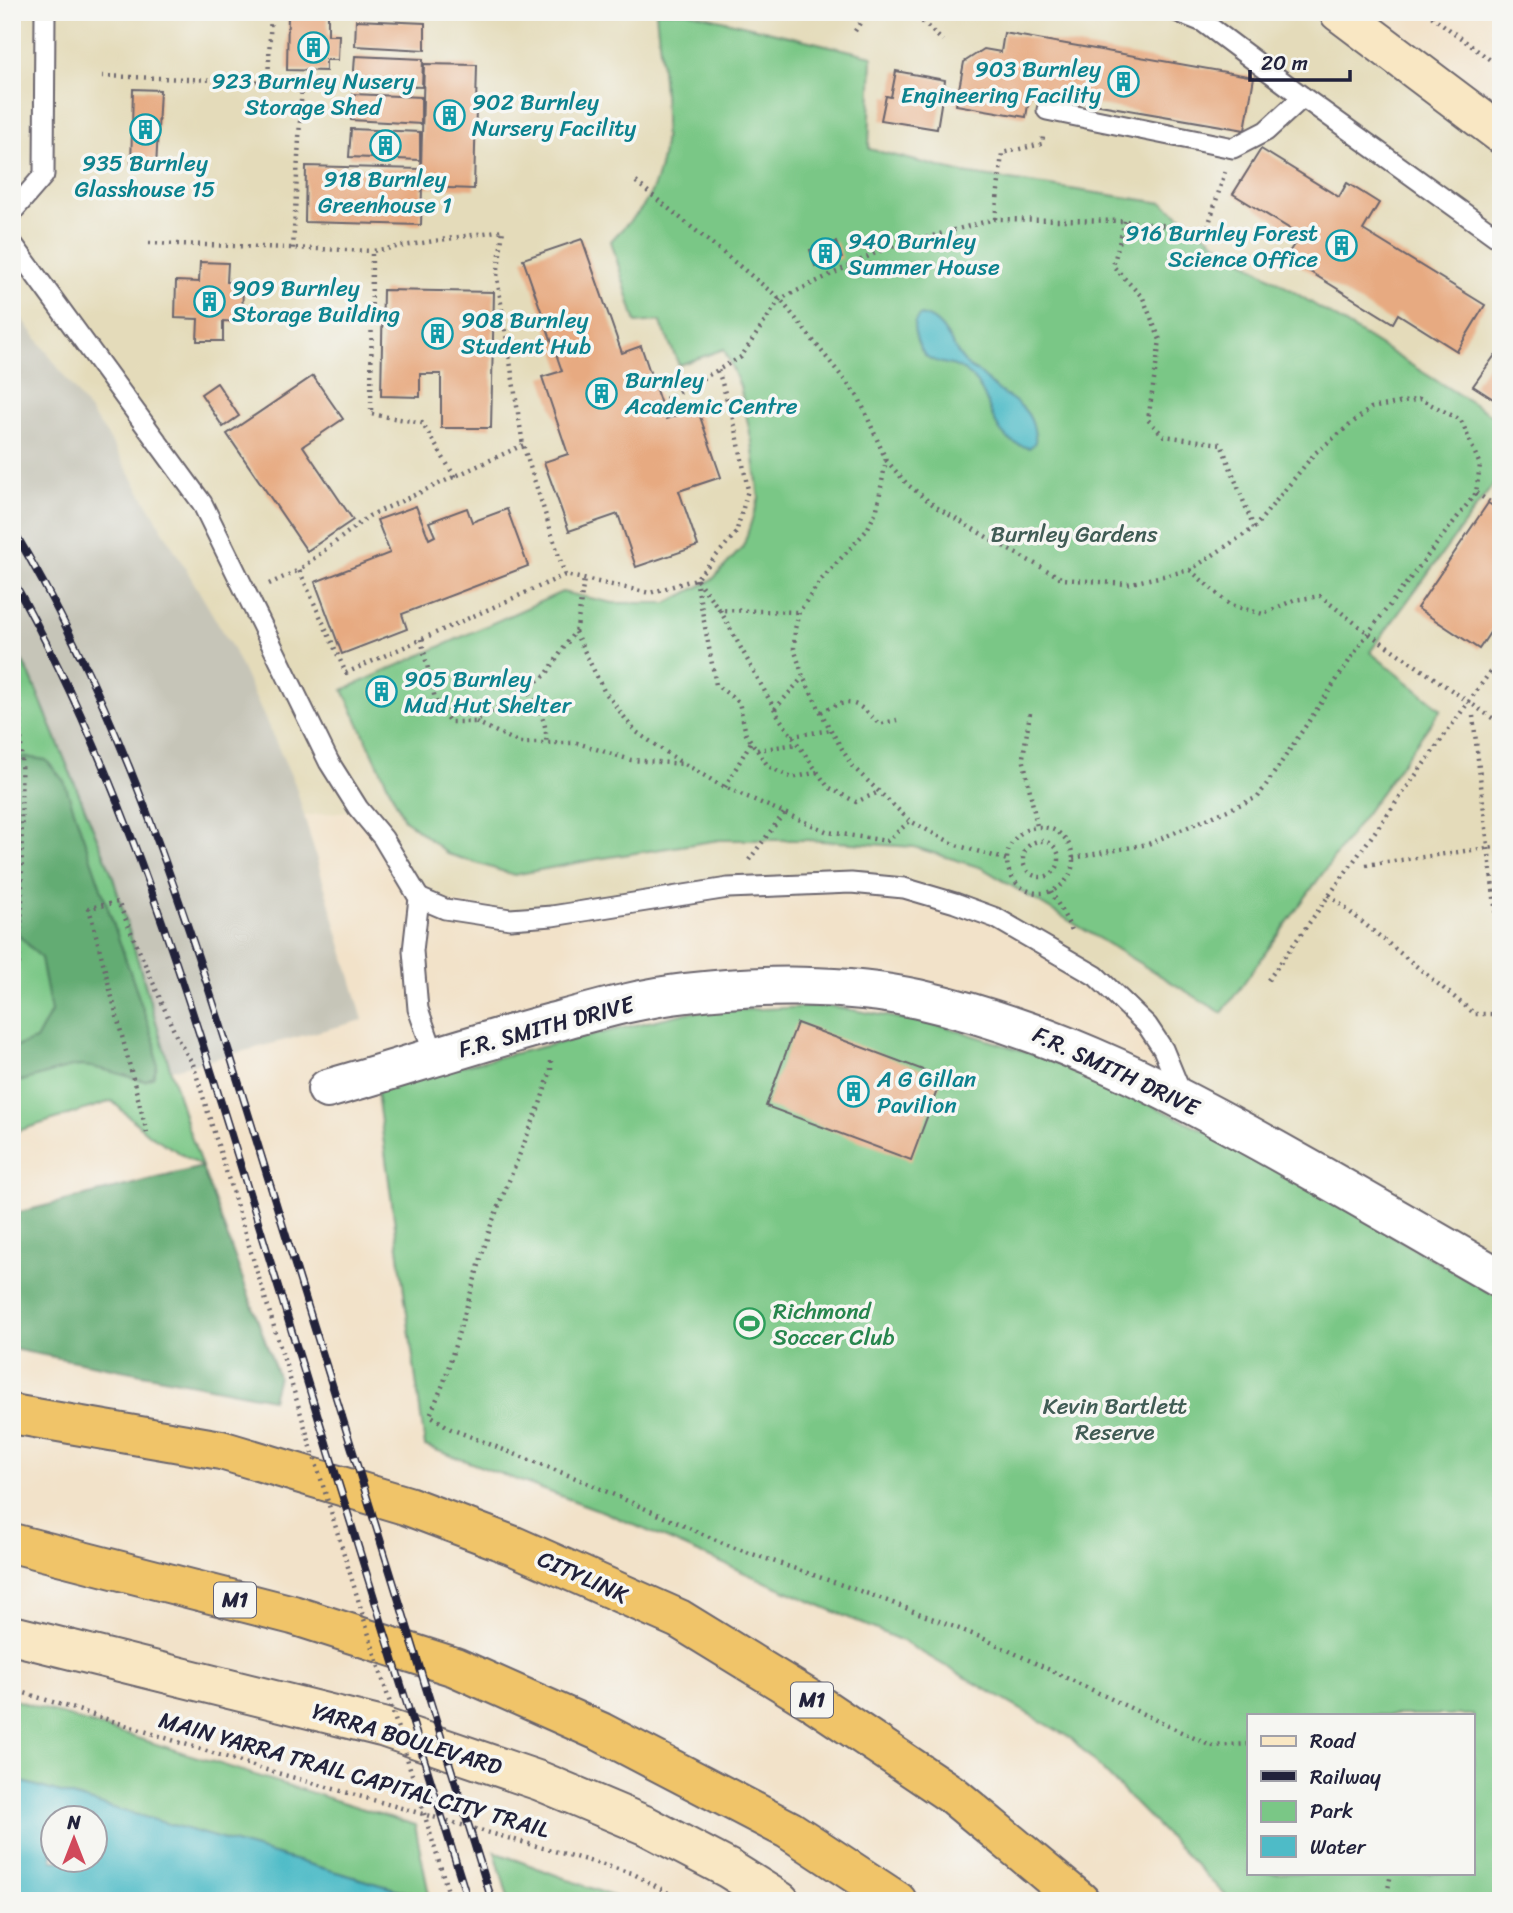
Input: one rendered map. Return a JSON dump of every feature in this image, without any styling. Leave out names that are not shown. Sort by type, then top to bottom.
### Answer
[{"type":"highway","name":"CITYLINK","points":[[12,1414],[221,1450],[408,1506],[514,1546],[679,1619],[814,1702],[954,1796],[1080,1901]]},
{"type":"highway","name":"M1","points":[[12,1543],[293,1615],[455,1667],[601,1732],[789,1830],[897,1901]]},
{"type":"street","points":[[1339,12],[1501,134]]},
{"type":"street","name":"F.R. SMITH DRIVE","points":[[327,1089],[550,1023],[614,1006],[685,993],[775,987],[870,991],[916,999],[1032,1031],[1105,1061],[1183,1099],[1501,1279]]},
{"type":"street","name":"YARRA BOULEVARD","points":[[12,1635],[382,1727],[514,1772],[646,1826],[729,1869],[780,1901]]},
{"type":"lane","points":[[12,212],[44,175],[45,12]]},
{"type":"lane","points":[[1178,12],[1203,22],[1501,240]]},
{"type":"lane","points":[[1048,110],[1233,148],[1266,131],[1303,97]]},
{"type":"lane","points":[[12,243],[202,503],[329,762],[358,808],[383,838],[419,898],[445,909],[510,919],[552,916],[729,888],[851,883],[904,888],[996,918],[1096,976],[1147,1025],[1163,1049],[1183,1099]]},
{"type":"lane","points":[[419,898],[413,951],[418,1009],[435,1057]]},
{"type":"path","points":[[268,82],[271,12]]},
{"type":"path","points":[[855,32],[867,12]]},
{"type":"path","points":[[912,12],[943,41]]},
{"type":"path","points":[[1426,12],[1501,68]]},
{"type":"path","points":[[102,76],[302,83],[293,248]]},
{"type":"path","points":[[995,219],[1002,153],[1042,144],[1048,110]]},
{"type":"path","points":[[666,399],[741,357],[780,299],[884,249],[995,219],[1125,221],[1206,230],[1233,148]]},
{"type":"path","points":[[636,182],[780,299],[859,398],[886,460],[907,485],[936,507],[1063,579],[1127,584],[1190,570],[1254,528],[1315,453],[1371,408],[1420,399],[1461,420],[1479,465],[1476,493],[1368,633],[1258,797],[1148,844],[1073,858]]},
{"type":"path","points":[[1125,221],[1113,266],[1143,298],[1160,340],[1148,420],[1164,436],[1221,444],[1254,528]]},
{"type":"path","points":[[149,243],[372,251],[503,230],[497,277],[523,445],[565,575]]},
{"type":"path","points":[[372,251],[371,414],[422,423],[455,477]]},
{"type":"path","points":[[523,445],[369,516],[299,570],[346,673],[565,575],[650,593],[696,579],[736,533],[748,490],[736,429],[718,370]]},
{"type":"path","points":[[886,460],[877,509],[867,530],[821,580],[799,612],[794,648],[803,677],[852,766],[910,821],[956,845],[1007,860]]},
{"type":"path","points":[[1476,493],[1501,509]]},
{"type":"path","points":[[1190,570],[1230,605],[1263,614],[1294,600],[1320,596],[1368,633],[1501,724]]},
{"type":"path","points":[[476,722],[546,675],[575,631],[584,579]]},
{"type":"path","points":[[696,579],[720,610],[775,709],[828,787],[856,802],[879,792]]},
{"type":"path","points":[[696,579],[716,685],[738,702],[746,734],[751,742],[768,766],[792,778],[818,772]]},
{"type":"path","points":[[720,610],[799,612]]},
{"type":"path","points":[[575,631],[604,691],[635,731],[725,787],[828,832],[887,841],[910,821]]},
{"type":"path","points":[[421,639],[436,703],[450,722],[476,722],[520,743],[577,743],[631,760],[685,764]]},
{"type":"path","points":[[1268,979],[1501,657]]},
{"type":"path","points":[[775,709],[803,677]]},
{"type":"path","points":[[12,684],[19,699],[21,718],[23,870],[19,964],[12,980]]},
{"type":"path","points":[[525,688],[537,705],[547,729],[546,744]]},
{"type":"path","points":[[821,712],[841,702],[863,707],[879,724],[897,720]]},
{"type":"path","points":[[1030,713],[1023,757],[1037,827]]},
{"type":"path","points":[[1473,716],[1501,958]]},
{"type":"path","points":[[792,736],[831,730]]},
{"type":"path","points":[[725,787],[751,742]]},
{"type":"path","points":[[757,750],[797,744]]},
{"type":"path","points":[[729,888],[784,813]]},
{"type":"path","points":[[1037,827],[1058,831],[1071,848],[1072,868],[1061,885],[1051,891],[1041,892],[1021,887],[1009,870],[1007,860],[1012,841],[1028,829],[1037,827]]},
{"type":"path","points":[[1046,841],[1056,848],[1059,863],[1053,873],[1037,877],[1028,872],[1023,855],[1029,845],[1046,841]]},
{"type":"path","points":[[1366,865],[1501,846]]},
{"type":"path","points":[[1329,895],[1475,1014],[1498,1014],[1501,1010]]},
{"type":"path","points":[[147,1133],[89,908],[118,902],[178,1040],[193,1064],[451,1901]]},
{"type":"path","points":[[550,1023],[551,1070],[491,1225],[444,1382],[430,1415],[451,1429],[578,1479],[732,1547],[880,1598],[979,1637],[1211,1746],[1247,1744]]},
{"type":"path","name":"MAIN YARRA TRAIL CAPITAL CITY TRAIL","points":[[12,1689],[263,1769],[632,1873],[683,1901]]},
{"type":"path","points":[[1386,1901],[1391,1874]]},
{"type":"shaded area","points":[[12,12],[1339,12],[1501,134],[1501,1279],[1183,1099],[1127,1005],[996,918],[851,883],[552,916],[419,898],[364,809],[304,816],[295,784],[233,649],[107,435],[12,304]]},
{"type":"shaded area","points":[[12,304],[107,435],[233,649],[295,784],[363,1020],[171,1070],[112,874],[30,675],[12,644]]},
{"type":"green space","name":"Burnley Gardens","points":[[656,12],[688,12],[872,56],[869,149],[963,173],[1163,203],[1222,247],[1501,421],[1501,474],[1370,652],[1441,709],[1222,1013],[982,868],[914,847],[806,840],[719,840],[514,875],[448,854],[404,819],[343,690],[562,592],[613,603],[667,603],[712,580],[743,547],[759,498],[752,442],[740,386],[724,349],[679,365],[660,321],[636,323],[611,241],[644,205],[655,184],[661,161],[665,111]]},
{"type":"green space","points":[[12,644],[30,675],[112,874],[202,1167],[147,1133],[112,1101],[12,1133]]},
{"type":"green space","points":[[25,757],[46,760],[64,781],[155,1044],[157,1066],[153,1077],[145,1081],[81,1066],[12,1083],[12,1048],[36,1040],[51,1012],[41,958],[12,928],[12,760]]},
{"type":"green space","name":"Kevin Bartlett Reserve","points":[[830,1006],[944,1026],[1042,1057],[1116,1088],[1248,1151],[1501,1299],[1501,1901],[1231,1901],[1072,1739],[900,1640],[604,1512],[425,1446],[376,1086],[690,1012]]},
{"type":"green space","points":[[202,1167],[278,1376],[272,1399],[12,1349],[12,1214]]},
{"type":"green space","points":[[12,1699],[415,1825],[430,1899],[108,1807],[108,1804],[99,1804],[12,1779]]},
{"type":"green space","points":[[495,1852],[625,1901],[509,1901]]},
{"type":"water","points":[[921,315],[930,318],[943,329],[968,366],[1027,413],[1033,426],[1033,445],[1029,448],[1005,436],[998,428],[985,397],[971,376],[924,354],[914,328],[915,321]]},
{"type":"water","points":[[12,1779],[99,1804],[38,1804],[38,1874],[108,1874],[108,1807],[437,1901],[12,1901]]},
{"type":"building","name":"923 Burnley Nusery Storage Shed","points":[[288,12],[328,12],[328,35],[339,35],[338,60],[326,60],[326,71],[287,70]]},
{"type":"building","points":[[356,20],[425,23],[425,50],[355,46]]},
{"type":"building","name":"903 Burnley Engineering Facility","points":[[1004,33],[1254,77],[1245,130],[1030,93],[1026,117],[956,105],[964,62],[984,49],[1001,52]]},
{"type":"building","points":[[355,56],[423,59],[422,87],[353,84]]},
{"type":"building","name":"902 Burnley Nursery Facility","points":[[424,64],[477,65],[474,189],[422,187],[421,225],[305,222],[306,166],[421,169]]},
{"type":"building","points":[[896,71],[945,80],[937,129],[881,120],[886,96],[891,97]]},
{"type":"building","name":"935 Burnley Glasshouse 15","points":[[133,89],[160,90],[156,168],[131,168]]},
{"type":"building","points":[[352,94],[421,97],[421,124],[351,120]]},
{"type":"building","name":"918 Burnley Greenhouse 1","points":[[351,129],[420,132],[420,160],[349,157]]},
{"type":"building","name":"916 Burnley Forest Science Office","points":[[1261,149],[1339,197],[1347,183],[1379,203],[1363,230],[1485,305],[1457,351],[1398,314],[1393,323],[1286,257],[1300,235],[1233,194]]},
{"type":"building","name":"Burnley Academic Centre","points":[[582,239],[622,353],[641,346],[666,419],[697,408],[721,477],[679,491],[698,546],[636,567],[618,514],[569,531],[544,462],[568,454],[542,377],[562,371],[523,259]]},
{"type":"building","name":"940 Burnley Summer House","points":[[836,242],[842,258],[815,266],[810,250]]},
{"type":"building","name":"909 Burnley Storage Building","points":[[200,262],[228,263],[227,282],[243,283],[242,322],[223,321],[223,341],[197,341],[198,319],[175,318],[176,281],[199,282]]},
{"type":"building","name":"908 Burnley Student Hub","points":[[383,290],[494,292],[491,428],[441,428],[441,374],[420,374],[420,397],[381,396]]},
{"type":"building","points":[[1495,355],[1501,359],[1501,404],[1473,386]]},
{"type":"building","points":[[313,376],[343,419],[303,446],[353,520],[307,551],[227,434]]},
{"type":"building","points":[[217,383],[239,416],[223,427],[201,394]]},
{"type":"building","points":[[1488,503],[1501,511],[1501,616],[1479,649],[1417,608]]},
{"type":"building","points":[[416,506],[429,539],[435,536],[429,522],[467,508],[472,522],[507,509],[528,566],[402,614],[407,629],[342,654],[315,582],[390,553],[377,520]]},
{"type":"building","name":"905 Burnley Mud Hut Shelter","points":[[377,681],[385,681],[391,691],[385,701],[377,701],[371,695],[371,687]]},
{"type":"building","name":"A G Gillan Pavilion","points":[[797,1023],[942,1077],[911,1160],[766,1106]]},
{"type":"railway","points":[[12,528],[80,654],[162,852],[230,1055],[492,1901]]},
{"type":"railway","points":[[12,579],[88,732],[121,810],[179,971],[468,1901]]},
{"type":"place","name":"923 Burnley Nusery Storage Shed","points":[[313,47]]},
{"type":"place","name":"903 Burnley Engineering Facility","points":[[1124,82]]},
{"type":"place","name":"902 Burnley Nursery Facility","points":[[449,115]]},
{"type":"place","name":"935 Burnley Glasshouse 15","points":[[145,129]]},
{"type":"place","name":"918 Burnley Greenhouse 1","points":[[385,145]]},
{"type":"place","name":"916 Burnley Forest Science Office","points":[[1341,246]]},
{"type":"place","name":"940 Burnley Summer House","points":[[825,254]]},
{"type":"place","name":"909 Burnley Storage Building","points":[[209,301]]},
{"type":"place","name":"908 Burnley Student Hub","points":[[438,333]]},
{"type":"place","name":"Burnley Academic Centre","points":[[602,393]]},
{"type":"place","name":"905 Burnley Mud Hut Shelter","points":[[381,692]]},
{"type":"place","name":"A G Gillan Pavilion","points":[[854,1092]]},
{"type":"place","name":"Richmond Soccer Club","points":[[750,1324]]}]
